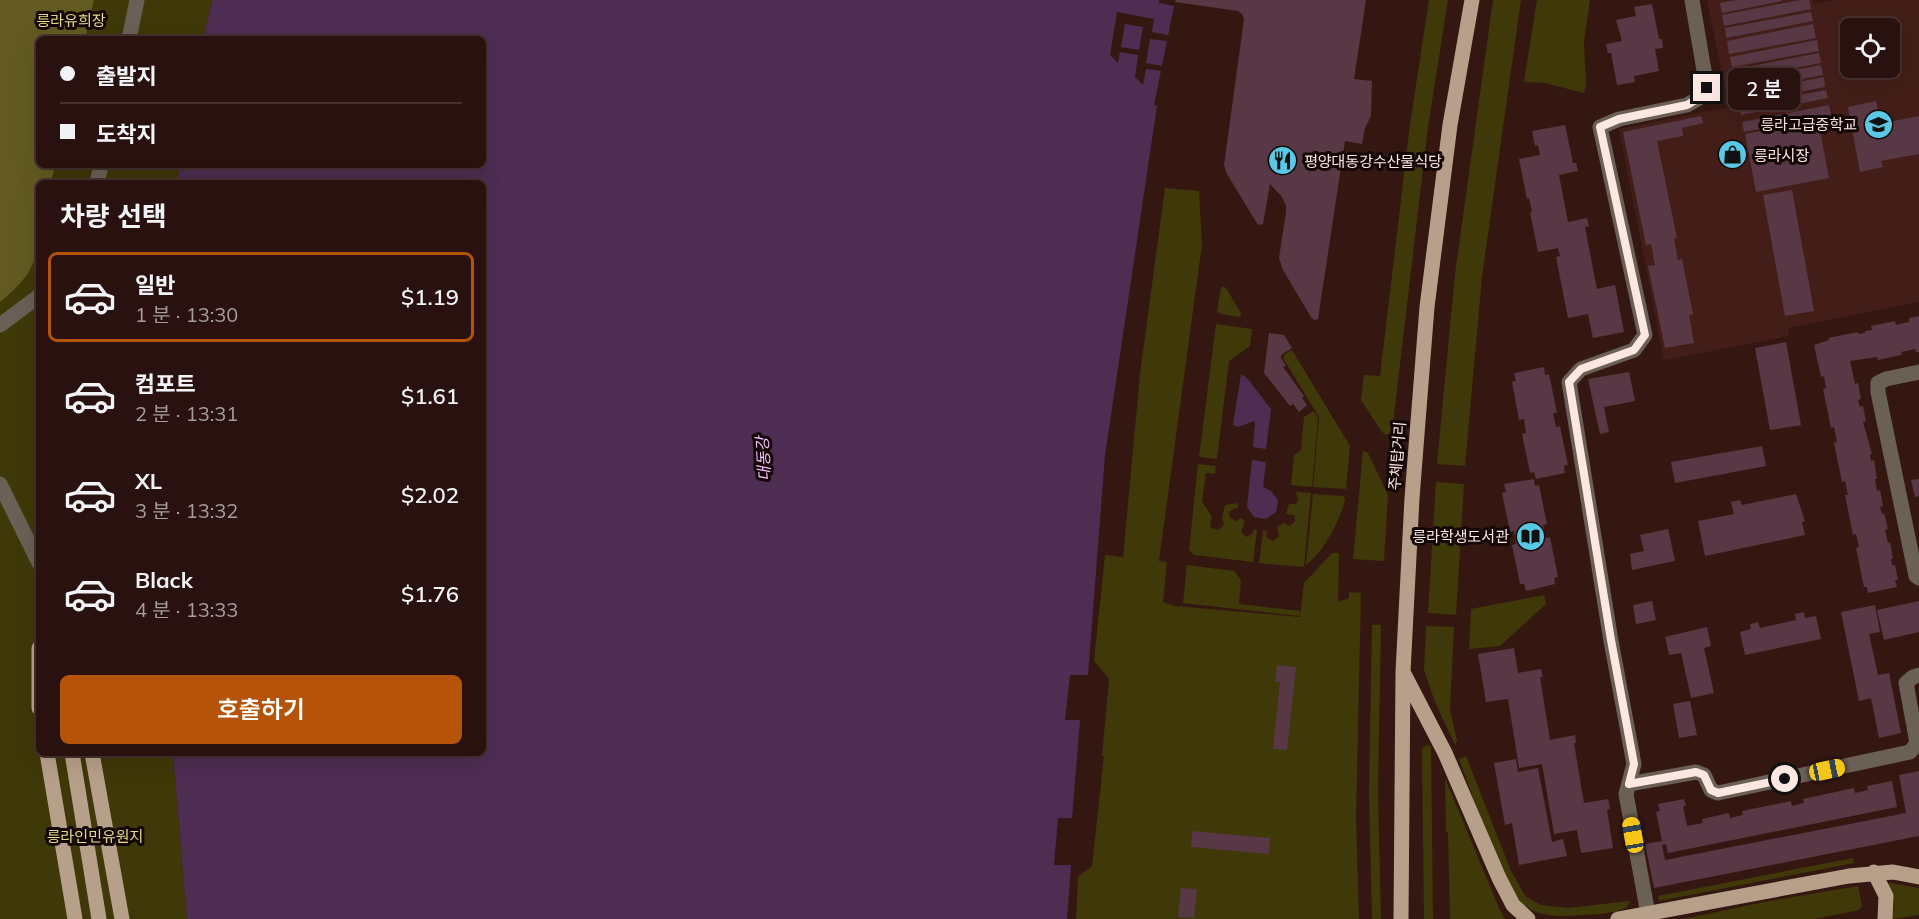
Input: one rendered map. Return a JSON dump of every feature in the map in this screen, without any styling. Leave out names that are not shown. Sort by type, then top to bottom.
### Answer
[{"type":"main road","name":"주체탑거리","points":[[1401,919],[1403,672],[1412,498],[1427,307],[1450,125],[1472,0]]},
{"type":"main road","points":[[1403,672],[1445,753],[1499,878],[1513,905],[1528,919]]},
{"type":"main road","points":[[48,756],[75,919]]},
{"type":"main road","points":[[72,756],[99,919]]},
{"type":"main road","points":[[93,756],[122,919]]},
{"type":"main road","points":[[1874,872],[1887,896],[1885,919]]},
{"type":"main road","points":[[1618,919],[1874,872],[1893,872],[1919,877]]},
{"type":"street","points":[[130,36],[137,0]]},
{"type":"street","points":[[1648,914],[1626,794],[1634,764],[1611,640],[1569,382],[1581,369],[1634,350],[1645,335],[1600,127],[1619,119],[1687,105],[1699,98],[1707,88],[1692,0]]},
{"type":"street","points":[[0,325],[36,298]]},
{"type":"street","points":[[1919,372],[1878,383],[1916,576],[1919,578]]},
{"type":"street","points":[[0,484],[36,557]]},
{"type":"street","points":[[1629,784],[1696,772],[1704,775],[1711,790],[1718,793],[1910,752],[1917,743],[1906,683],[1919,675]]},
{"type":"shaded area","name":"릉라시장","points":[[1707,0],[1812,0],[1814,4],[1834,0],[1919,0],[1919,302],[1788,328],[1789,336],[1664,360],[1619,129],[1729,107]]},
{"type":"green space","name":"릉라인민유원지","points":[[0,0],[212,0],[204,36],[36,36],[36,168],[180,168],[178,180],[36,180],[36,756],[173,756],[187,919],[0,919]]},
{"type":"green space","name":"릉라유희장","points":[[0,0],[94,0],[86,36],[36,36],[36,168],[54,168],[52,180],[36,180],[36,249],[32,266],[21,282],[0,302]]},
{"type":"green space","points":[[1429,0],[1448,0],[1428,127],[1392,432],[1386,435],[1361,400],[1364,375],[1380,376],[1410,124]]},
{"type":"green space","points":[[1493,0],[1521,0],[1482,277],[1465,466],[1437,464],[1455,274]]},
{"type":"green space","points":[[1537,0],[1590,0],[1584,42],[1586,84],[1584,93],[1545,83],[1524,82]]},
{"type":"green space","points":[[1165,188],[1199,191],[1202,244],[1159,561],[1167,562],[1163,602],[1175,606],[1300,617],[1304,583],[1332,553],[1339,553],[1338,602],[1349,598],[1349,592],[1361,593],[1356,818],[1359,919],[1076,919],[1078,877],[1092,866],[1104,756],[1102,756],[1109,679],[1094,661],[1105,555],[1123,557],[1140,374]]},
{"type":"green space","points":[[1223,286],[1241,313],[1240,317],[1221,314],[1217,311]]},
{"type":"green space","points":[[1216,324],[1252,329],[1250,346],[1229,361],[1217,459],[1199,457]]},
{"type":"green space","points":[[1292,350],[1350,446],[1346,489],[1313,487],[1319,417],[1283,358]]},
{"type":"green space","points":[[1314,411],[1318,418],[1312,487],[1291,485],[1294,455],[1301,450],[1304,417]]},
{"type":"green space","points":[[1363,451],[1367,452],[1370,457],[1388,495],[1384,561],[1353,559]]},
{"type":"green space","points":[[1198,464],[1216,466],[1215,474],[1206,473],[1202,501],[1212,517],[1211,528],[1218,530],[1224,525],[1222,518],[1225,505],[1237,503],[1238,509],[1235,508],[1229,512],[1230,518],[1236,521],[1241,518],[1245,521],[1241,532],[1247,537],[1253,533],[1254,529],[1257,530],[1253,562],[1194,555],[1189,550]]},
{"type":"green space","points":[[1436,482],[1464,484],[1456,615],[1428,613]]},
{"type":"green space","points":[[1296,492],[1311,493],[1304,567],[1259,563],[1263,531],[1267,531],[1266,537],[1273,541],[1279,536],[1277,527],[1284,523],[1289,526],[1295,522],[1294,515],[1286,514],[1289,504],[1296,504],[1298,500]]},
{"type":"green space","points":[[1313,494],[1343,496],[1345,499],[1340,516],[1330,535],[1319,552],[1306,565]]},
{"type":"green space","points":[[1187,565],[1234,571],[1241,580],[1239,604],[1300,611],[1300,616],[1183,603]]},
{"type":"green space","points":[[1544,595],[1546,604],[1500,646],[1469,649],[1471,609]]},
{"type":"green space","points":[[1372,625],[1381,625],[1378,791],[1381,919],[1372,919],[1369,792]]},
{"type":"green space","points":[[1426,626],[1454,627],[1450,710],[1457,741],[1455,745],[1435,702],[1424,670]]},
{"type":"green space","points":[[1426,745],[1431,746],[1433,919],[1424,919],[1422,749]]},
{"type":"green space","points":[[1466,756],[1511,871],[1526,897],[1541,905],[1568,908],[1630,901],[1626,908],[1604,913],[1559,916],[1536,912],[1523,905],[1515,896],[1497,860],[1479,813],[1459,759]]},
{"type":"green space","points":[[1445,778],[1499,908],[1505,919],[1450,919]]},
{"type":"green space","points":[[1853,858],[1854,863],[1659,901],[1658,896]]},
{"type":"green space","points":[[1888,884],[1919,888],[1919,915],[1892,919],[1894,902]]},
{"type":"green space","points":[[1858,886],[1862,906],[1859,910],[1814,919],[1683,919],[1764,902]]},
{"type":"water","name":"대동강","points":[[212,0],[1159,0],[1159,3],[1174,6],[1154,105],[1157,106],[1105,455],[1088,675],[1070,675],[1065,720],[1080,720],[1072,818],[1058,818],[1054,865],[1071,865],[1067,919],[187,919],[173,756],[486,756],[486,180],[178,180],[180,168],[486,168],[486,36],[204,36]]},
{"type":"water","points":[[1241,374],[1247,378],[1271,409],[1266,449],[1253,447],[1254,421],[1238,427],[1233,425]]},
{"type":"water","points":[[1252,460],[1266,462],[1263,487],[1271,491],[1278,500],[1276,512],[1266,519],[1254,517],[1247,507]]},
{"type":"pier","points":[[1117,12],[1154,19],[1152,32],[1168,35],[1167,41],[1150,39],[1146,63],[1163,66],[1161,71],[1146,69],[1143,85],[1135,77],[1138,55],[1120,52],[1118,63],[1110,55]],"holes":[[[1125,24],[1143,27],[1139,50],[1121,47]]]},
{"type":"building","name":"평양대동강수산물식당","points":[[1176,0],[1366,0],[1354,79],[1372,81],[1371,116],[1365,128],[1362,144],[1345,141],[1318,319],[1314,320],[1311,317],[1283,270],[1279,258],[1286,212],[1282,197],[1270,184],[1263,224],[1258,225],[1227,174],[1224,165],[1244,19],[1242,14],[1238,11],[1175,2]]},
{"type":"building","points":[[1736,0],[1782,1],[1722,13],[1720,3]]},
{"type":"building","points":[[1809,0],[1811,9],[1724,26],[1722,15]]},
{"type":"building","points":[[1652,4],[1663,48],[1655,49],[1659,71],[1634,76],[1635,82],[1617,85],[1611,53],[1608,53],[1606,44],[1622,41],[1616,20],[1636,16],[1634,7]]},
{"type":"building","points":[[1811,12],[1813,21],[1726,38],[1725,28]]},
{"type":"building","points":[[1813,24],[1816,38],[1729,54],[1727,41]]},
{"type":"building","points":[[1817,40],[1819,51],[1732,67],[1730,57]]},
{"type":"building","points":[[1819,53],[1821,63],[1734,79],[1732,70]]},
{"type":"building","points":[[1821,65],[1823,75],[1737,91],[1735,82]]},
{"type":"building","points":[[1824,77],[1825,87],[1739,104],[1737,94]]},
{"type":"building","points":[[1826,90],[1828,98],[1741,115],[1739,106]]},
{"type":"building","points":[[1876,101],[1880,120],[1874,122],[1874,125],[1919,116],[1919,154],[1881,161],[1883,167],[1860,172],[1848,107]]},
{"type":"building","points":[[1829,105],[1831,115],[1744,132],[1742,122]]},
{"type":"building","points":[[1701,116],[1703,123],[1682,128],[1683,136],[1657,141],[1677,238],[1674,239],[1678,260],[1682,259],[1693,314],[1689,315],[1694,343],[1665,348],[1648,266],[1655,265],[1651,244],[1646,245],[1623,132]]},
{"type":"building","points":[[1818,120],[1829,178],[1756,192],[1745,134]]},
{"type":"building","points":[[1565,125],[1573,163],[1576,163],[1578,171],[1559,175],[1568,222],[1587,218],[1589,226],[1585,227],[1597,289],[1615,285],[1624,332],[1593,338],[1588,314],[1568,318],[1556,257],[1560,256],[1558,248],[1538,252],[1530,212],[1532,211],[1529,198],[1527,199],[1519,159],[1540,155],[1538,145],[1535,146],[1532,131]]},
{"type":"building","points":[[1792,190],[1814,311],[1785,316],[1763,195]]},
{"type":"building","points":[[1919,316],[1919,352],[1915,349],[1901,352],[1902,355],[1878,360],[1877,357],[1850,361],[1855,384],[1858,383],[1861,399],[1858,400],[1860,407],[1863,406],[1866,421],[1863,422],[1872,454],[1870,455],[1871,461],[1874,460],[1877,491],[1880,490],[1883,506],[1880,507],[1888,529],[1885,530],[1888,543],[1890,542],[1892,565],[1895,565],[1898,580],[1895,580],[1897,587],[1868,593],[1867,587],[1864,587],[1856,548],[1859,547],[1856,534],[1853,535],[1845,495],[1848,495],[1845,481],[1842,482],[1834,443],[1837,442],[1834,427],[1831,428],[1823,389],[1826,388],[1824,376],[1821,377],[1814,345],[1829,340],[1828,338],[1858,332],[1858,334],[1865,333],[1865,331],[1872,330],[1871,326],[1895,321],[1896,325],[1909,322],[1909,318]]},
{"type":"building","points":[[1269,333],[1284,335],[1292,348],[1281,355],[1281,358],[1286,366],[1283,367],[1304,396],[1302,398],[1307,405],[1299,412],[1293,404],[1290,406],[1264,373]]},
{"type":"building","points":[[1786,342],[1801,425],[1770,430],[1755,348]]},
{"type":"building","points":[[1544,367],[1545,375],[1549,374],[1557,413],[1553,413],[1556,427],[1560,426],[1568,465],[1564,466],[1565,473],[1536,479],[1534,472],[1530,473],[1522,434],[1526,433],[1524,419],[1519,420],[1512,382],[1516,381],[1514,373]]},
{"type":"building","points":[[1629,372],[1635,401],[1604,407],[1609,432],[1600,434],[1588,379]]},
{"type":"building","points":[[1762,446],[1766,466],[1675,483],[1671,462]]},
{"type":"building","points":[[1534,479],[1535,486],[1539,485],[1547,524],[1543,525],[1546,538],[1550,537],[1558,577],[1554,578],[1555,584],[1526,591],[1524,584],[1520,584],[1512,545],[1516,544],[1514,531],[1510,532],[1502,493],[1506,492],[1504,484]]},
{"type":"building","points":[[1919,479],[1919,496],[1915,497],[1911,480]]},
{"type":"building","points":[[1796,494],[1805,521],[1802,522],[1805,535],[1705,556],[1698,521],[1734,514],[1731,502],[1740,500],[1742,505]]},
{"type":"building","points":[[1668,529],[1675,561],[1632,570],[1630,554],[1644,551],[1640,535]]},
{"type":"building","points":[[1652,601],[1656,620],[1636,624],[1633,605]]},
{"type":"building","points":[[1919,601],[1919,632],[1884,640],[1877,610]]},
{"type":"building","points":[[1875,605],[1880,632],[1869,634],[1878,675],[1889,673],[1901,733],[1879,738],[1871,698],[1859,701],[1841,612]]},
{"type":"building","points":[[1804,612],[1805,618],[1816,616],[1821,639],[1745,655],[1740,632],[1751,629],[1750,624],[1758,622],[1760,628],[1796,620],[1795,614]]},
{"type":"building","points":[[1707,627],[1711,646],[1704,648],[1714,693],[1691,698],[1681,653],[1669,655],[1665,637]]},
{"type":"building","points":[[1514,648],[1518,673],[1541,669],[1543,677],[1540,677],[1550,740],[1575,735],[1576,743],[1574,743],[1584,803],[1608,799],[1610,809],[1607,810],[1613,848],[1581,853],[1577,830],[1554,834],[1542,764],[1519,768],[1508,699],[1486,702],[1478,654]]},
{"type":"building","points":[[1277,665],[1296,667],[1287,750],[1273,749],[1280,682],[1275,682]]},
{"type":"building","points":[[1690,701],[1697,735],[1679,738],[1673,704]]},
{"type":"building","points":[[1516,759],[1518,772],[1538,768],[1552,842],[1563,839],[1567,856],[1519,865],[1512,823],[1505,825],[1494,763]]},
{"type":"building","points":[[1919,771],[1919,836],[1654,888],[1645,844],[1662,841],[1656,812],[1660,811],[1658,804],[1684,799],[1687,826],[1703,823],[1702,819],[1729,813],[1730,818],[1743,815],[1742,811],[1791,801],[1792,806],[1804,803],[1803,799],[1854,788],[1855,793],[1868,790],[1867,786],[1892,781],[1897,807],[1668,853],[1666,844],[1662,845],[1665,860],[1906,813],[1899,775]]},
{"type":"building","points":[[1192,831],[1270,838],[1269,854],[1191,847]]},
{"type":"building","points":[[1181,888],[1197,889],[1194,918],[1178,917]]},
{"type":"place","name":"릉라고급중학교","points":[[1878,124]]},
{"type":"place","name":"릉라시장","points":[[1733,155]]},
{"type":"place","name":"평양대동강수산물식당","points":[[1283,161]]},
{"type":"place","name":"릉라학생도서관","points":[[1530,536]]},
{"type":"route","points":[[1707,88],[1699,98],[1687,105],[1619,119],[1600,127],[1645,335],[1634,350],[1581,369],[1569,382],[1611,640],[1634,764],[1629,784],[1696,772],[1704,775],[1711,790],[1718,793],[1785,779]]}]
